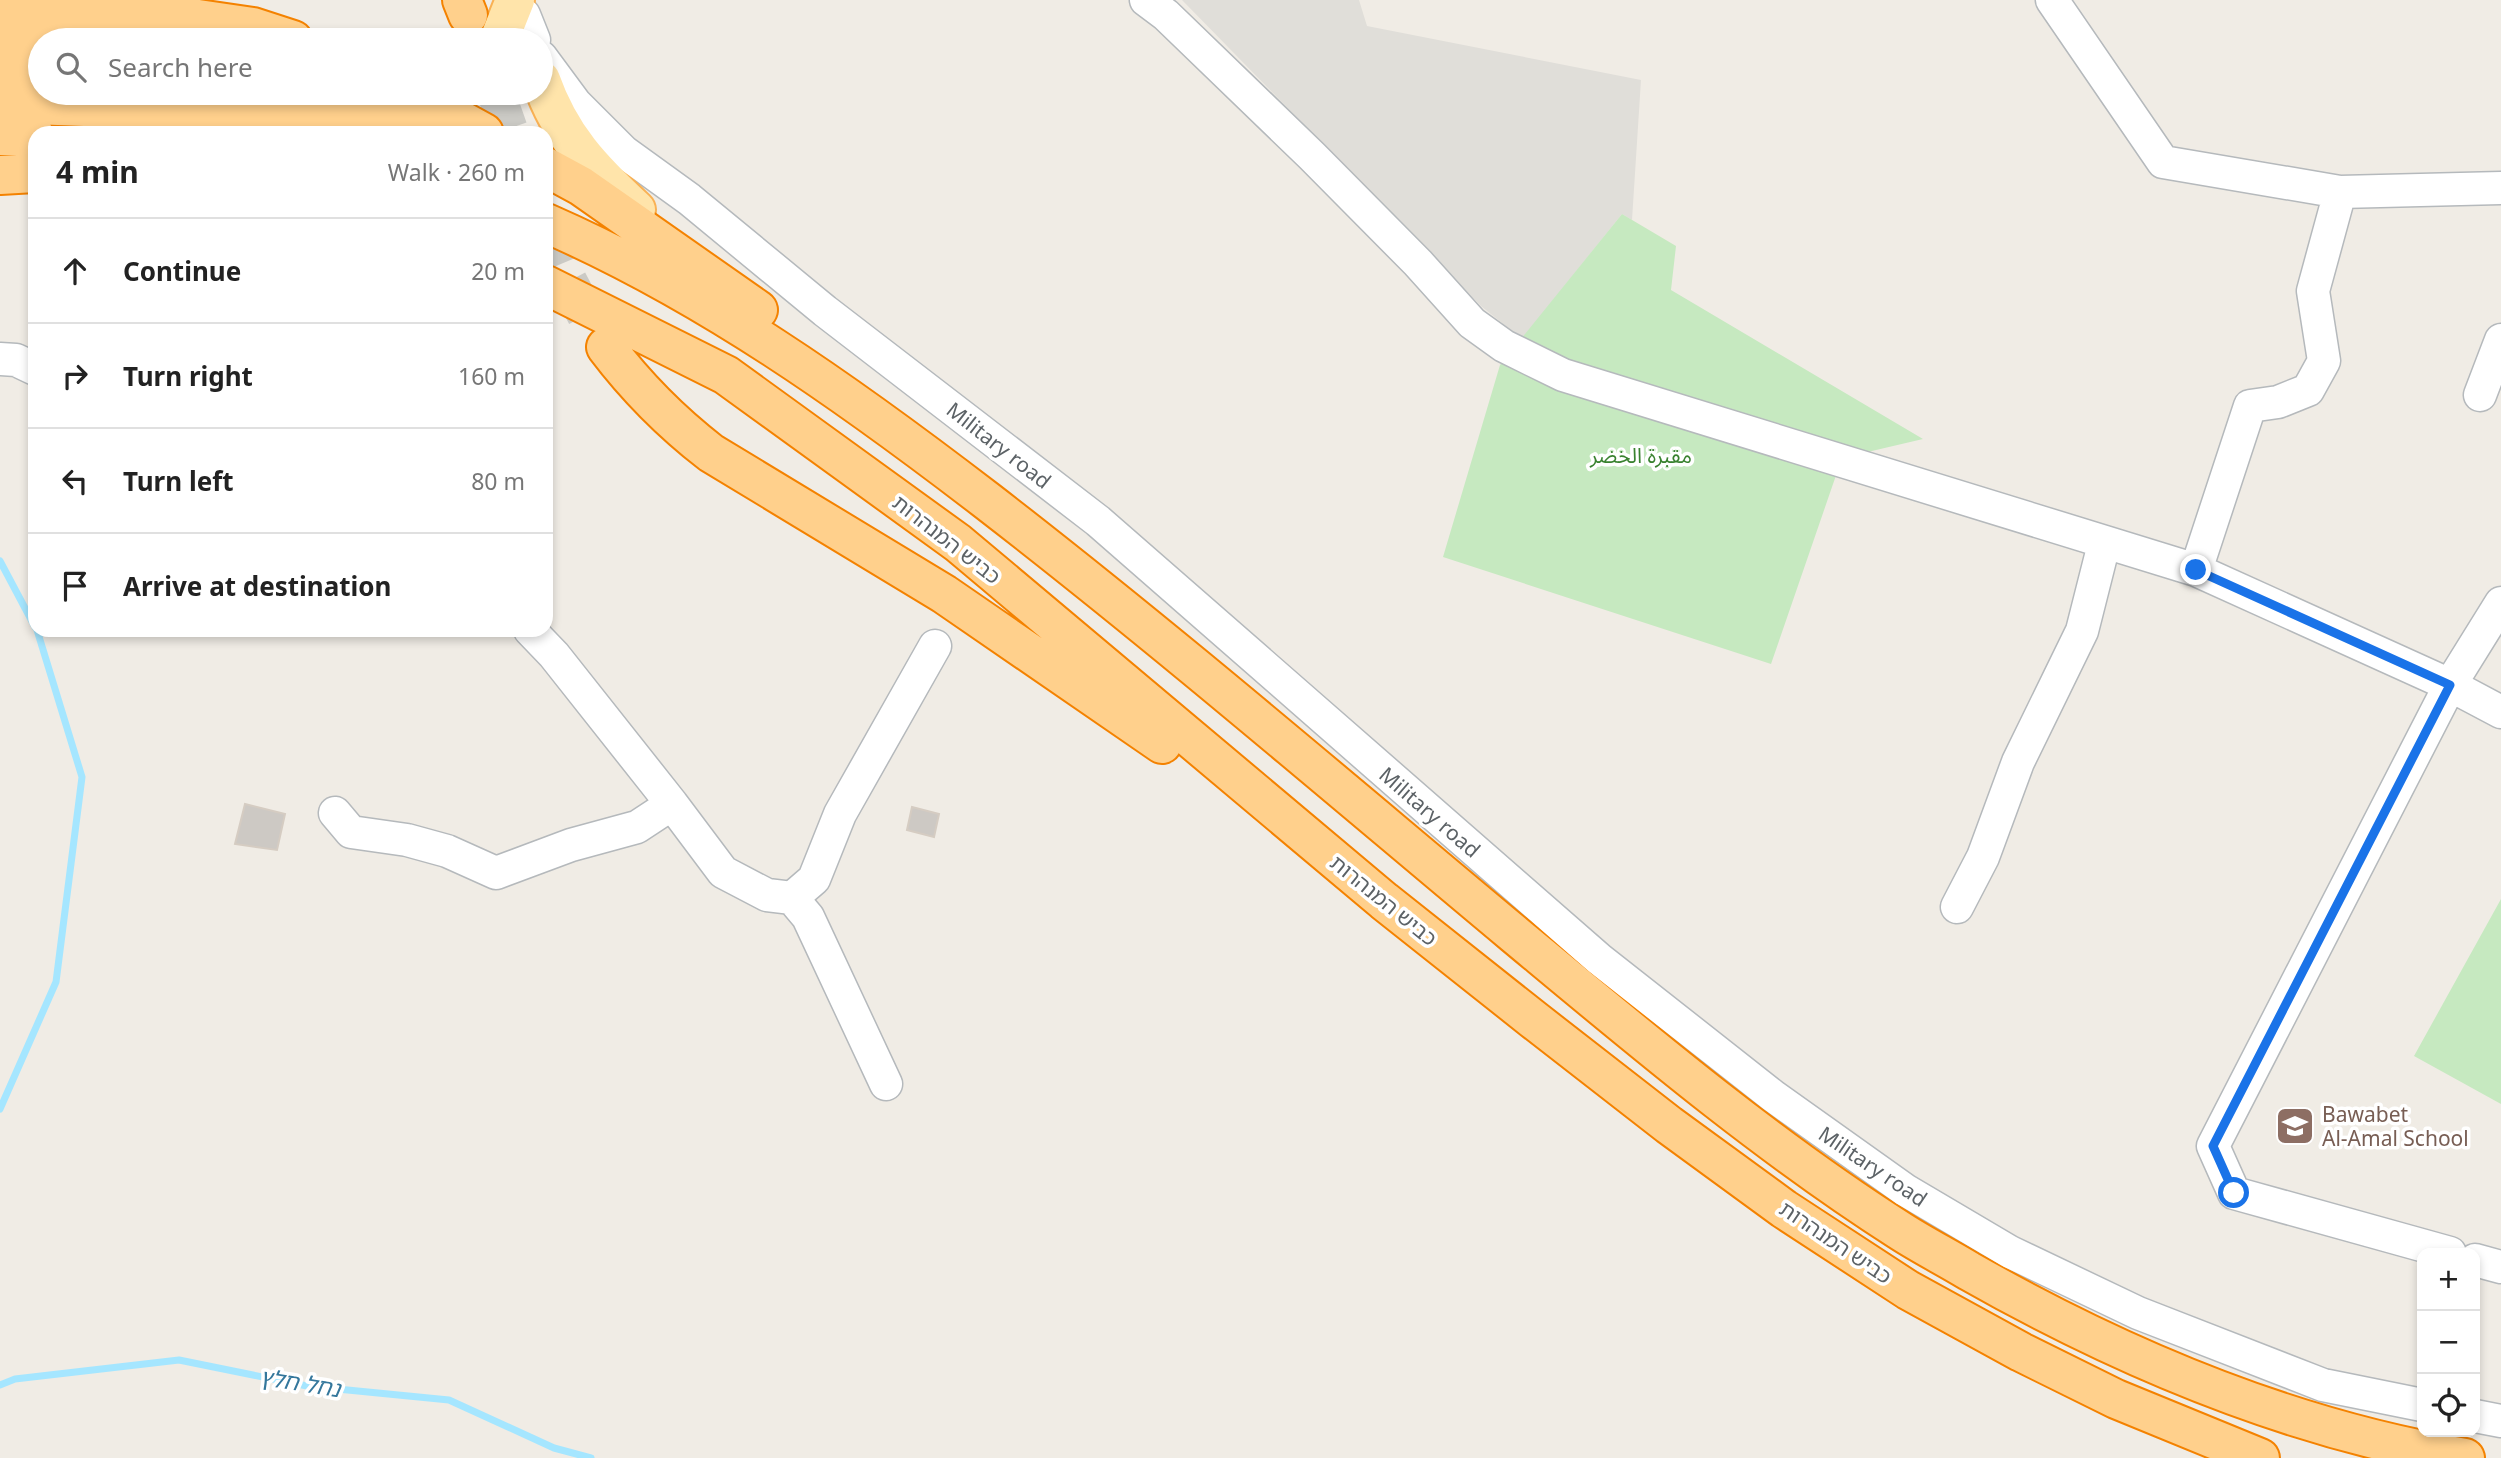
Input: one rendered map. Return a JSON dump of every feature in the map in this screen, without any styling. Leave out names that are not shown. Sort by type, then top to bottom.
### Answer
[{"type":"highway","points":[[0,7],[82,7],[256,28]]},
{"type":"highway","points":[[0,37],[28,38]]},
{"type":"highway","points":[[0,72],[28,73]]},
{"type":"highway","points":[[0,104],[28,105]]},
{"type":"highway","points":[[38,105],[113,107],[249,121],[268,126]]},
{"type":"highway","points":[[274,105],[354,126]]},
{"type":"highway","points":[[368,105],[420,126]]},
{"type":"highway","points":[[432,105],[471,126]]},
{"type":"highway","points":[[0,136],[28,136]]},
{"type":"highway","points":[[553,171],[581,186],[757,308],[882,421]]},
{"type":"highway","points":[[0,175],[28,173]]},
{"type":"highway","points":[[553,186],[757,308]]},
{"type":"highway","points":[[553,208],[787,333]]},
{"type":"highway","points":[[553,226],[583,239],[706,305],[792,358],[882,421],[1058,556],[1664,1058],[1797,1159],[1900,1231],[2025,1303],[2138,1358],[2271,1408],[2402,1448],[2465,1458]]},
{"type":"highway","points":[[553,272],[603,298],[726,375]]},
{"type":"highway","name":"כביש המנהרות","points":[[553,288],[726,375],[958,544],[1384,901],[1669,1125],[1784,1209],[1908,1290],[2021,1352],[2116,1399],[2260,1458]]},
{"type":"highway","points":[[607,347],[653,403],[711,453],[944,594],[1384,901]]},
{"type":"main road","points":[[549,105],[560,126],[597,174],[647,220],[757,308]]},
{"type":"street","points":[[1146,0],[1166,15],[1322,166],[1418,263],[1472,323],[1504,346],[1563,375],[2104,544],[2196,570],[2450,685],[2501,712]]},
{"type":"street","points":[[2052,0],[2163,162],[2340,192],[2501,187]]},
{"type":"street","name":"Military road","points":[[553,73],[575,103],[624,152],[689,199],[825,311],[1098,520],[1599,959],[1773,1096],[1905,1190],[2010,1252],[2138,1313],[2323,1385],[2417,1404]]},
{"type":"street","points":[[2196,570],[2250,406],[2278,402],[2308,390],[2324,361],[2313,291],[2340,192]]},
{"type":"street","points":[[2480,395],[2501,340]]},
{"type":"street","points":[[0,359],[16,360],[28,366]]},
{"type":"street","points":[[1956,907],[1983,857],[2018,762],[2082,631],[2104,544]]},
{"type":"street","points":[[2433,1248],[2234,1193],[2213,1146],[2450,685],[2501,603]]},
{"type":"street","points":[[537,637],[554,655],[723,872],[767,895],[792,898],[814,879],[840,814],[935,646]]},
{"type":"street","points":[[334,813],[351,832],[407,840],[447,850],[496,873],[571,845],[637,827],[672,804]]},
{"type":"street","points":[[792,898],[813,928],[886,1084]]},
{"type":"street","points":[[2480,1261],[2501,1267]]},
{"type":"street","points":[[2480,1417],[2501,1421]]},
{"type":"shaded area","points":[[1182,0],[1359,0],[1367,26],[1641,80],[1632,220],[1622,214],[1522,339],[1481,306]]},
{"type":"green space","name":"مقبرة الخضر","points":[[1622,214],[1676,246],[1671,290],[1923,439],[1842,458],[1771,664],[1443,557],[1500,365]]},
{"type":"green space","points":[[2501,899],[2501,1104],[2414,1056]]},
{"type":"building","points":[[245,804],[285,814],[277,850],[235,844]]},
{"type":"building","points":[[912,807],[939,814],[934,837],[907,830]]},
{"type":"waterway","points":[[0,561],[28,614]]},
{"type":"waterway","points":[[0,1109],[56,982],[82,777],[39,637]]},
{"type":"waterway","name":"נחל חלץ","points":[[0,1385],[15,1379],[179,1360],[307,1386],[449,1400],[554,1448],[591,1458]]},
{"type":"tunnel","points":[[468,15],[473,28]]},
{"type":"tunnel","points":[[500,105],[508,126]]},
{"type":"tunnel","points":[[553,246],[588,319]]},
{"type":"place","name":"Bawabet Al-Amal School","points":[[2295,1126]]},
{"type":"route","points":[[2196,570],[2450,685],[2213,1146],[2234,1193]]}]
